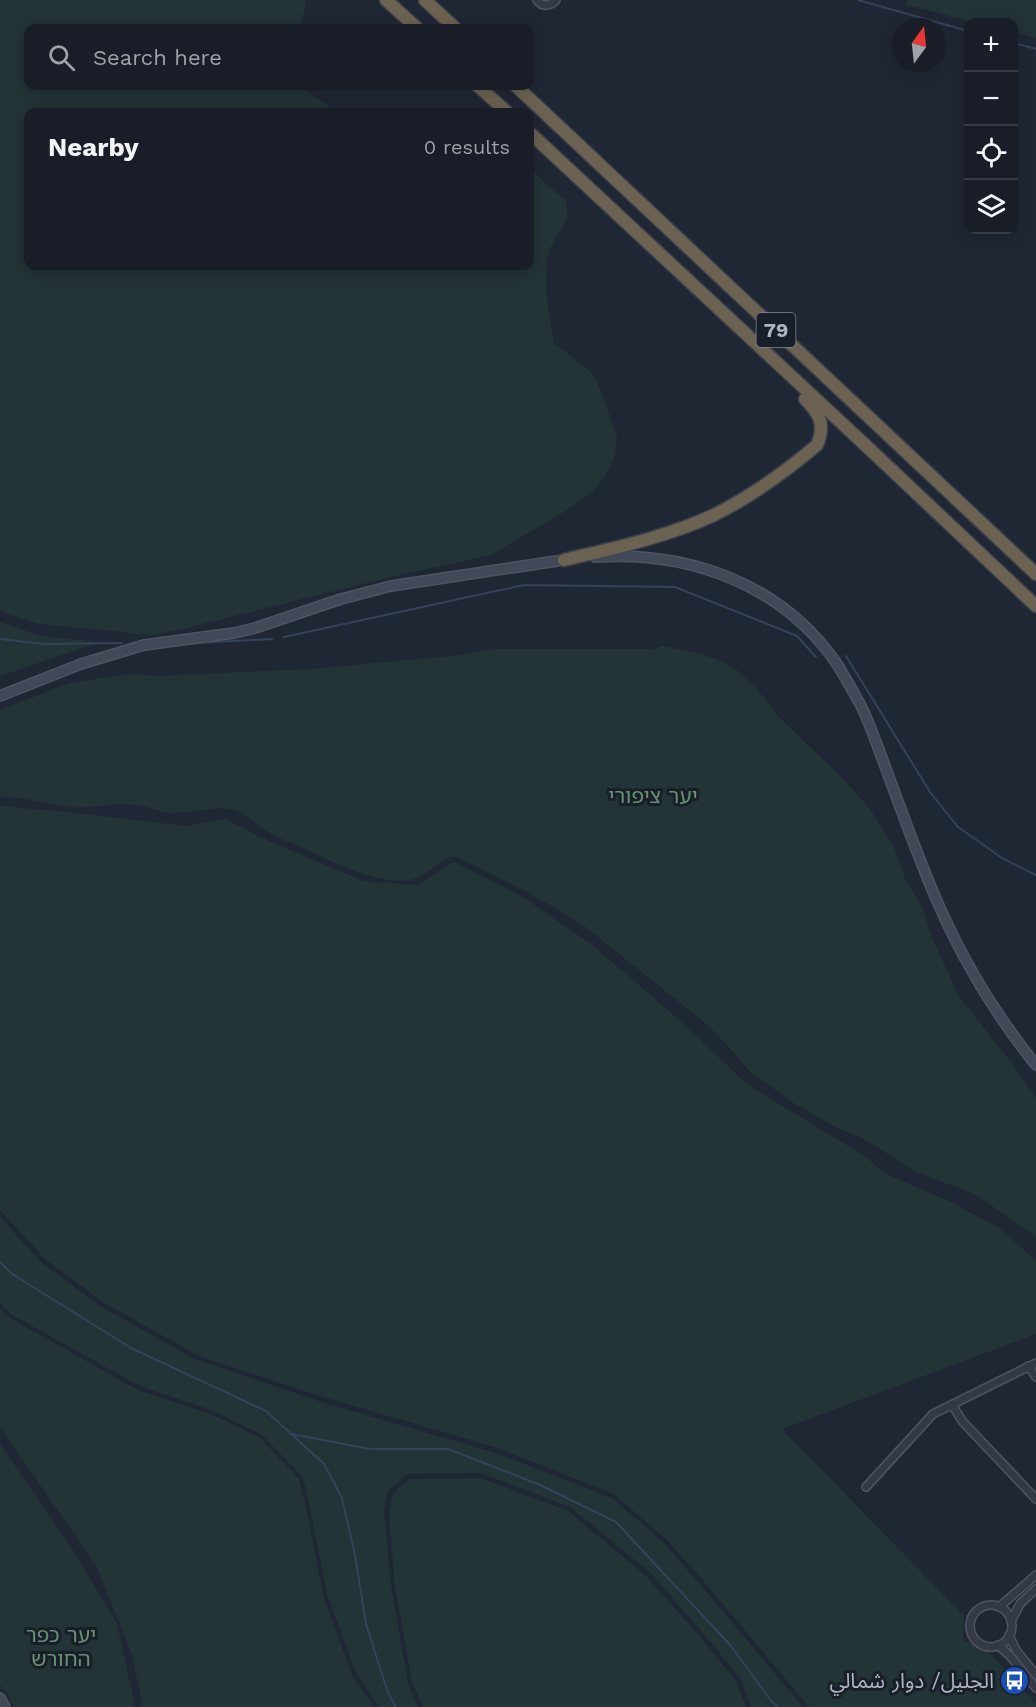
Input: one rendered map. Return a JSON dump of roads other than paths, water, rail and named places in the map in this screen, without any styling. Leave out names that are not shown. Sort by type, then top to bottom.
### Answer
[{"type":"highway","points":[[386,0],[413,24]]},
{"type":"highway","points":[[425,0],[451,24]]},
{"type":"highway","points":[[482,90],[503,108]]},
{"type":"highway","name":"79","points":[[520,90],[1036,574]]},
{"type":"highway","name":"79","points":[[534,137],[1036,606]]},
{"type":"highway","points":[[564,560],[673,531],[714,514],[776,478],[817,445],[821,429],[820,418],[816,410],[721,311]]},
{"type":"main road","points":[[0,696],[81,664],[144,645],[255,628],[341,599],[391,586],[598,556],[654,557],[709,569],[746,585],[780,606],[816,639],[837,664],[861,706],[933,892],[956,943],[994,1009],[1036,1065]]},
{"type":"main road","points":[[0,1698],[5,1707]]},
{"type":"street","points":[[537,0],[546,6],[556,0]]},
{"type":"street","points":[[866,1487],[928,1418],[1036,1363]]},
{"type":"street","points":[[1028,1366],[1036,1377]]},
{"type":"street","points":[[952,1405],[963,1422],[1036,1499]]},
{"type":"street","points":[[999,1607],[1036,1575]]},
{"type":"street","points":[[1011,1621],[1020,1604],[1036,1589]]},
{"type":"street","points":[[988,1605],[1004,1609],[1011,1621],[1009,1635],[998,1645],[985,1646],[978,1642],[970,1629],[970,1620],[974,1613],[988,1605]]},
{"type":"street","points":[[1009,1635],[1016,1650],[1036,1676]]},
{"type":"street","points":[[998,1645],[1036,1688]]},
{"type":"waterway","points":[[858,0],[964,30]]},
{"type":"waterway","points":[[1018,44],[1036,49]]},
{"type":"waterway","points":[[284,637],[524,585],[675,587],[797,636],[816,657]]},
{"type":"waterway","points":[[0,639],[44,644],[122,643]]},
{"type":"waterway","points":[[196,643],[272,639]]},
{"type":"waterway","points":[[846,656],[930,792],[958,827],[1002,858],[1036,875]]},
{"type":"waterway","points":[[0,1262],[12,1274],[131,1348],[266,1411],[324,1464],[342,1498],[355,1555],[366,1624],[388,1693],[396,1707]]},
{"type":"waterway","points":[[291,1434],[370,1449],[448,1449],[538,1484],[616,1522],[731,1646],[778,1707]]},
{"type":"place","name":"الجليل/ دوار شمالي","points":[[1015,1680]]},
{"type":"park label","name":"יער ציפורי","points":[[653,795]]},
{"type":"park label","name":"יער כפר החורש","points":[[61,1646]]}]
